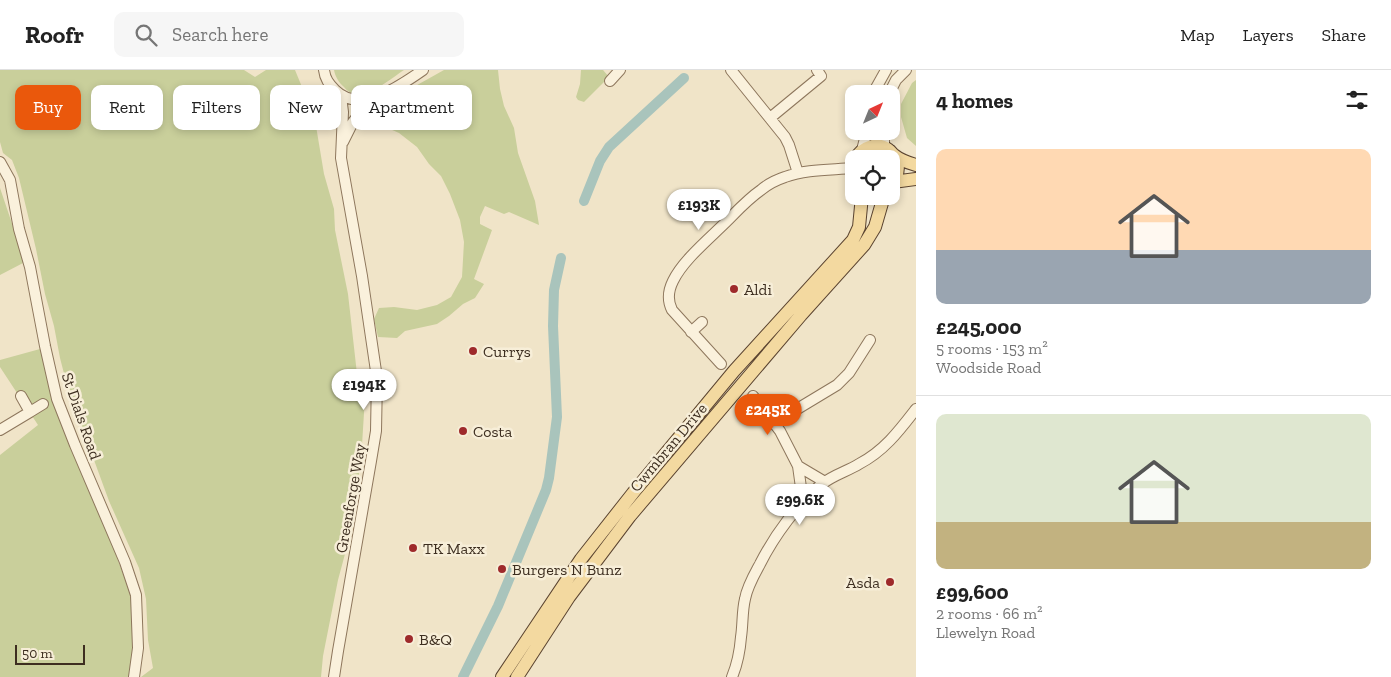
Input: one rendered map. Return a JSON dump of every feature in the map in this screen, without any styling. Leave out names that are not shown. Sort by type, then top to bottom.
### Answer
[{"type":"main road","points":[[864,150],[869,146],[876,145],[890,150]]},
{"type":"main road","points":[[900,158],[916,165]]},
{"type":"main road","points":[[900,182],[916,179]]},
{"type":"main road","name":"Cwmbran Drive","points":[[502,677],[581,559],[633,493],[734,371],[853,240],[858,227],[861,205]]},
{"type":"main road","name":"Cwmbran Drive","points":[[517,677],[569,597],[630,516],[801,315],[864,245],[875,227],[882,205]]},
{"type":"street","name":"Greenforge Way","points":[[398,85],[422,70]]},
{"type":"street","points":[[610,81],[620,70]]},
{"type":"street","points":[[731,70],[789,145],[798,173]]},
{"type":"street","points":[[770,118],[821,76],[817,70]]},
{"type":"street","points":[[878,85],[886,70]]},
{"type":"street","points":[[894,85],[906,70]]},
{"type":"street","points":[[323,72],[330,85]]},
{"type":"street","name":"Greenforge Way","points":[[334,677],[376,431],[377,407],[377,378],[362,276],[343,170],[343,112],[341,96],[351,100]]},
{"type":"street","name":"Greenforge Way","points":[[342,146],[351,126]]},
{"type":"street","points":[[884,140],[884,147]]},
{"type":"street","name":"St Dials Road","points":[[0,162],[10,180],[57,399],[74,445],[126,562],[136,595],[138,648],[134,677]]},
{"type":"street","points":[[721,364],[669,305],[668,294],[673,280],[682,266],[705,242],[753,196],[774,182],[798,173],[845,170]]},
{"type":"street","points":[[691,332],[702,322]]},
{"type":"street","points":[[774,423],[837,385],[855,364],[870,340]]},
{"type":"street","points":[[21,396],[30,412]]},
{"type":"street","points":[[753,396],[786,441],[798,466],[802,502]]},
{"type":"street","points":[[0,430],[44,404]]},
{"type":"street","points":[[732,677],[741,638],[745,599],[750,583],[774,542],[802,502],[825,482],[874,456],[895,437],[916,409]]},
{"type":"street","points":[[798,466],[825,482]]},
{"type":"green space","points":[[0,70],[244,70],[255,77],[266,70],[295,70],[301,85],[270,85],[270,130],[317,130],[324,174],[334,209],[335,230],[348,294],[357,374],[365,397],[361,461],[349,539],[338,580],[323,656],[321,677],[141,677],[153,668],[148,640],[146,599],[139,568],[109,501],[68,389],[19,178],[12,160],[3,153],[0,142]]},
{"type":"green space","points":[[334,70],[404,70],[382,85],[351,85],[351,92],[342,85]]},
{"type":"green space","points":[[444,70],[498,70],[504,106],[514,128],[518,153],[535,201],[539,225],[509,212],[504,214],[485,206],[480,217],[480,224],[492,230],[474,279],[484,284],[475,298],[463,304],[437,324],[405,331],[397,338],[378,337],[374,319],[379,308],[394,307],[417,310],[437,305],[451,297],[462,277],[464,242],[460,220],[450,194],[441,176],[429,164],[417,147],[392,130],[472,130],[472,85],[417,85]]},
{"type":"green space","points":[[581,70],[603,70],[609,77],[584,102],[576,97],[580,84]]},
{"type":"green space","points":[[916,80],[916,146],[907,138],[901,117],[901,104],[912,83]]},
{"type":"green space","points":[[0,188],[25,262],[0,275]]},
{"type":"green space","points":[[40,349],[58,413],[111,541],[134,604],[135,629],[132,677],[0,677],[0,455],[38,425],[0,367],[0,360]]},
{"type":"waterway","points":[[584,201],[600,161],[609,147],[684,78]]},
{"type":"waterway","points":[[463,677],[498,606],[546,490],[549,478],[557,417],[553,326],[554,290],[561,258]]},
{"type":"place","name":"Aldi","points":[[734,289]]},
{"type":"place","name":"Currys","points":[[473,351]]},
{"type":"place","name":"Costa","points":[[463,431]]},
{"type":"place","name":"TK Maxx","points":[[413,548]]},
{"type":"place","name":"Burgers N Bunz","points":[[502,569]]},
{"type":"place","name":"Asda","points":[[890,582]]},
{"type":"place","name":"B&Q","points":[[409,639]]}]
